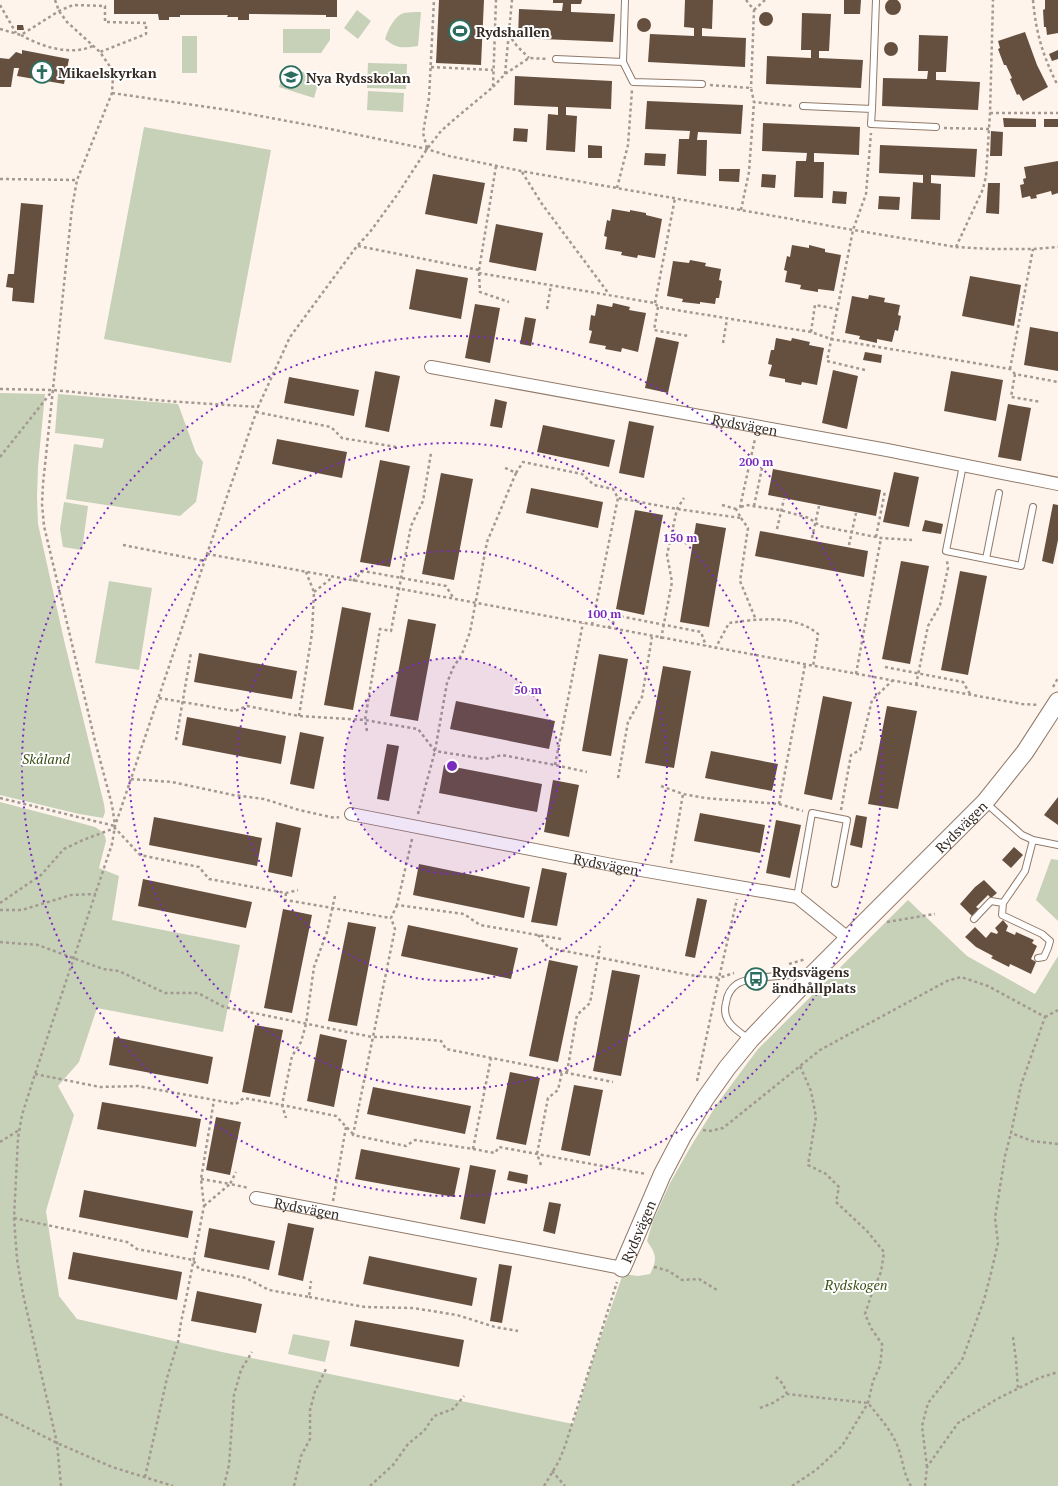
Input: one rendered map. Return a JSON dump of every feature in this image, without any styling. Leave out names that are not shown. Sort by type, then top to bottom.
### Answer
[{"type":"street","name":"Rydsvägen","points":[[431,367],[964,465],[1058,484]]},
{"type":"street","name":"Rydsvägen","points":[[256,1198],[622,1268],[662,1175],[683,1135],[705,1098],[727,1068],[750,1040],[813,974],[985,802],[1025,752],[1057,702]]},
{"type":"street","name":"Rydsvägen","points":[[351,814],[796,897],[849,938]]},
{"type":"lane","points":[[625,0],[623,62],[632,82],[702,84]]},
{"type":"lane","points":[[876,0],[871,124],[936,127]]},
{"type":"lane","points":[[556,59],[623,62]]},
{"type":"lane","points":[[803,106],[872,109]]},
{"type":"lane","points":[[964,465],[946,551],[1021,566],[1033,507]]},
{"type":"lane","points":[[986,559],[998,493]]},
{"type":"lane","points":[[985,802],[1022,835],[1033,840],[1058,845]]},
{"type":"lane","points":[[796,897],[812,813],[847,820],[835,884]]},
{"type":"lane","points":[[1033,840],[1025,871],[1003,903],[1002,915],[1042,934],[1050,941],[1044,957],[1038,958]]},
{"type":"lane","points":[[974,919],[991,901],[1003,903]]},
{"type":"lane","points":[[750,1040],[731,1025],[726,1018],[724,1011],[725,1005],[731,989],[742,982],[780,976],[813,974]]},
{"type":"path","points":[[55,0],[58,11],[67,22],[100,52],[111,68],[113,77],[112,93],[77,180],[72,208],[42,504],[44,526],[95,741],[112,805],[115,827],[140,855],[199,868],[209,879],[286,893],[298,890]]},
{"type":"path","points":[[427,149],[423,133],[429,98],[434,0]]},
{"type":"path","points":[[493,87],[496,0]]},
{"type":"path","points":[[505,74],[512,0]]},
{"type":"path","points":[[741,210],[749,172],[754,102],[751,88],[754,10],[746,0]]},
{"type":"path","points":[[754,10],[765,0]]},
{"type":"path","points":[[956,247],[983,189],[986,176],[990,112],[993,0]]},
{"type":"path","points":[[1032,0],[1040,45],[1046,62],[1058,86]]},
{"type":"path","points":[[0,5],[16,34]]},
{"type":"path","points":[[21,35],[58,11],[73,5],[105,6],[105,22],[146,23],[146,34],[100,52]]},
{"type":"path","points":[[0,29],[21,35],[34,42],[58,49],[86,49],[93,46]]},
{"type":"path","points":[[508,33],[517,46],[529,58]]},
{"type":"path","points":[[61,1486],[57,1443],[23,1294],[17,1259],[14,1218],[19,1130],[22,1115],[35,1074],[112,844],[115,827],[256,412],[290,337],[357,246],[370,232],[397,195],[427,149],[452,122],[493,87],[505,74],[529,58],[556,59]]},
{"type":"path","points":[[431,67],[493,70]]},
{"type":"path","points":[[617,188],[628,146],[632,82]]},
{"type":"path","points":[[702,84],[751,88]]},
{"type":"path","points":[[112,93],[251,114],[427,149],[449,156],[521,171],[956,247],[1033,249],[1058,246]]},
{"type":"path","points":[[754,102],[803,106]]},
{"type":"path","points":[[990,112],[1058,113]]},
{"type":"path","points":[[865,370],[827,361],[853,230],[866,194],[871,124]]},
{"type":"path","points":[[936,127],[989,130]]},
{"type":"path","points":[[496,166],[479,270],[480,292],[509,302]]},
{"type":"path","points":[[521,171],[542,204],[610,295]]},
{"type":"path","points":[[0,179],[77,180]]},
{"type":"path","points":[[655,303],[675,198]]},
{"type":"path","points":[[357,246],[479,270]]},
{"type":"path","points":[[1010,369],[1033,249]]},
{"type":"path","points":[[479,274],[655,303],[658,307],[810,332],[831,339],[1010,369],[1015,374],[1058,382]]},
{"type":"path","points":[[547,309],[551,285]]},
{"type":"path","points":[[810,332],[815,305],[837,309]]},
{"type":"path","points":[[658,307],[654,330],[688,336]]},
{"type":"path","points":[[723,343],[727,319]]},
{"type":"path","points":[[1015,374],[1011,397],[1041,402]]},
{"type":"path","points":[[0,389],[53,390],[166,401],[258,407]]},
{"type":"path","points":[[0,457],[53,390]]},
{"type":"path","points":[[256,412],[331,427],[342,438],[396,447]]},
{"type":"path","points":[[740,507],[758,427]]},
{"type":"path","points":[[367,731],[365,720],[380,629],[391,631],[411,526],[423,501],[431,453]]},
{"type":"path","points":[[353,1135],[395,929],[391,918],[397,905],[434,751],[447,683],[453,668],[462,654],[470,632],[487,542],[516,473],[523,462],[582,474],[594,485],[613,489],[618,498],[592,625]]},
{"type":"path","points":[[503,466],[516,473]]},
{"type":"path","points":[[754,506],[762,468]]},
{"type":"path","points":[[876,537],[885,491]]},
{"type":"path","points":[[618,498],[677,509],[740,518]]},
{"type":"path","points":[[661,639],[672,582],[667,555],[677,509],[684,498]]},
{"type":"path","points":[[777,529],[784,499]]},
{"type":"path","points":[[722,505],[736,509],[746,505],[781,510],[809,518],[820,526],[881,538],[912,540]]},
{"type":"path","points":[[812,538],[819,506]]},
{"type":"path","points":[[736,509],[740,518],[748,528],[740,581],[756,620]]},
{"type":"path","points":[[848,545],[856,513]]},
{"type":"path","points":[[856,674],[881,538]]},
{"type":"path","points":[[123,545],[205,561]]},
{"type":"path","points":[[916,685],[928,626],[940,605],[948,568],[946,551]]},
{"type":"path","points":[[207,554],[970,695],[1022,704],[1042,705],[1057,702]]},
{"type":"path","points":[[353,581],[363,571],[446,586],[454,599]]},
{"type":"path","points":[[299,716],[312,633],[314,592],[306,572]]},
{"type":"path","points":[[314,592],[333,577]]},
{"type":"path","points":[[608,628],[619,616],[701,632],[706,647]]},
{"type":"path","points":[[715,649],[730,623],[756,620],[792,621],[809,627],[818,634],[813,667]]},
{"type":"path","points":[[555,765],[584,623]]},
{"type":"path","points":[[618,778],[628,722],[642,697],[652,637]]},
{"type":"path","points":[[176,740],[191,653]]},
{"type":"path","points":[[779,804],[805,665]]},
{"type":"path","points":[[885,667],[963,682],[970,695]]},
{"type":"path","points":[[840,818],[851,755],[860,750],[872,700],[892,681]]},
{"type":"path","points":[[159,698],[235,711],[247,706],[299,716],[365,720],[418,729],[434,751],[485,759],[502,755],[587,772]]},
{"type":"path","points":[[131,779],[172,782],[233,795],[264,799],[299,810],[335,818],[351,814]]},
{"type":"path","points":[[661,786],[683,794],[705,798],[779,804],[812,813]]},
{"type":"path","points":[[669,874],[683,794]]},
{"type":"path","points":[[0,798],[115,827]]},
{"type":"path","points":[[0,903],[41,875],[64,849],[115,827]]},
{"type":"path","points":[[696,1085],[739,887]]},
{"type":"path","points":[[286,893],[285,900],[391,918]]},
{"type":"path","points":[[0,910],[22,910],[71,894],[96,894]]},
{"type":"path","points":[[286,1118],[282,1105],[292,1056],[301,1042],[306,1024],[314,967],[327,932],[335,896]]},
{"type":"path","points":[[397,905],[464,914],[480,925],[562,939]]},
{"type":"path","points":[[886,922],[935,914]]},
{"type":"path","points":[[538,935],[549,948],[690,975],[719,978],[738,971]]},
{"type":"path","points":[[0,942],[38,945],[103,969],[120,971],[165,992],[198,992],[224,1007],[372,1037],[397,1037],[441,1041],[446,1049],[614,1082]]},
{"type":"path","points":[[567,1072],[577,1015],[590,1003],[600,946]]},
{"type":"path","points":[[697,1129],[710,1131],[723,1128],[820,1050],[919,995],[947,981],[961,976],[988,986],[1045,1017]]},
{"type":"path","points":[[924,1486],[927,1467],[922,1426],[928,1403],[962,1360],[984,1300],[998,1243],[995,1218],[1005,1156],[1021,1085],[1045,1017],[1058,1010]]},
{"type":"path","points":[[473,1149],[491,1058]]},
{"type":"path","points":[[792,1486],[816,1470],[842,1446],[868,1402],[873,1381],[880,1366],[882,1344],[871,1328],[865,1314],[881,1272],[884,1252],[868,1231],[836,1202],[839,1187],[826,1174],[808,1165],[816,1117],[811,1091],[800,1066]]},
{"type":"path","points":[[541,1165],[537,1154],[548,1098],[558,1090],[562,1072]]},
{"type":"path","points":[[35,1074],[100,1087],[138,1086],[236,1104],[244,1098],[336,1116],[353,1135],[406,1146],[415,1140],[495,1153],[499,1147],[649,1174],[646,1181]]},
{"type":"path","points":[[145,1478],[167,1378],[178,1342],[204,1206],[201,1179],[214,1100]]},
{"type":"path","points":[[331,1213],[346,1127]]},
{"type":"path","points":[[0,1142],[19,1130]]},
{"type":"path","points":[[1011,1133],[1032,1141],[1058,1144]]},
{"type":"path","points":[[204,1206],[230,1184],[236,1172]]},
{"type":"path","points":[[201,1179],[258,1190],[256,1198]]},
{"type":"path","points":[[14,1218],[126,1242],[137,1249],[193,1260],[199,1270],[246,1278],[268,1290],[365,1307],[413,1308],[457,1315],[495,1327],[518,1331]]},
{"type":"path","points":[[654,1267],[669,1271],[682,1280],[699,1279],[717,1290]]},
{"type":"path","points":[[544,1486],[559,1461],[565,1446],[622,1268]]},
{"type":"path","points":[[309,1297],[311,1281]]},
{"type":"path","points":[[1012,1337],[1016,1360],[1018,1389]]},
{"type":"path","points":[[224,1486],[229,1465],[234,1395],[242,1370],[252,1352]]},
{"type":"path","points":[[294,1486],[301,1456],[310,1439],[310,1410],[315,1391],[327,1367]]},
{"type":"path","points":[[927,1467],[958,1423],[1039,1378],[1058,1372]]},
{"type":"path","points":[[776,1377],[783,1384],[787,1394]]},
{"type":"path","points":[[760,1408],[773,1403],[787,1394],[868,1402],[891,1431],[899,1451],[906,1478],[911,1486]]},
{"type":"path","points":[[370,1486],[393,1465],[408,1444],[424,1431],[434,1416],[453,1409],[464,1396]]},
{"type":"path","points":[[0,1414],[57,1443],[112,1467],[173,1486]]},
{"type":"path","points":[[552,1471],[565,1486]]},
{"type":"green space","points":[[357,10],[371,21],[358,39],[344,28]]},
{"type":"green space","points":[[421,12],[418,46],[400,47],[393,45],[385,39],[397,17],[404,13]]},
{"type":"green space","points":[[283,29],[330,29],[330,40],[321,53],[283,53]]},
{"type":"green space","points":[[182,36],[197,36],[197,73],[182,73]]},
{"type":"green space","points":[[368,63],[407,64],[406,89],[367,88]]},
{"type":"green space","points":[[285,67],[320,77],[314,98],[279,87]]},
{"type":"green space","points":[[368,91],[404,93],[403,112],[367,110]]},
{"type":"green space","points":[[144,127],[271,150],[231,363],[104,339]]},
{"type":"green space","name":"Skåland","points":[[0,393],[45,394],[38,466],[38,524],[64,640],[104,804],[105,812],[103,818],[79,814],[0,795]]},
{"type":"green space","points":[[58,394],[178,404],[196,453],[203,462],[196,502],[180,516],[66,499],[74,444],[102,448],[104,439],[55,433]]},
{"type":"green space","points":[[64,502],[88,506],[82,550],[63,547],[60,529]]},
{"type":"green space","points":[[109,581],[152,588],[139,670],[95,663]]},
{"type":"green space","name":"Rydskogen","points":[[0,802],[95,827],[101,831],[105,836],[106,841],[99,868],[119,876],[112,920],[240,945],[223,1032],[97,1008],[79,1062],[58,1086],[74,1115],[46,1211],[59,1296],[77,1319],[222,1352],[573,1424],[596,1350],[623,1274],[638,1276],[650,1274],[655,1257],[647,1241],[653,1221],[670,1183],[717,1104],[758,1049],[908,900],[967,956],[1035,994],[1058,956],[1058,1486],[0,1486]]},
{"type":"green space","points":[[1051,859],[1058,860],[1058,921],[1036,900]]},
{"type":"green space","points":[[293,1334],[330,1341],[325,1362],[288,1354]]},
{"type":"building","points":[[893,-1],[900,4],[901,7],[896,14],[893,15],[886,10],[885,7],[890,0]]},
{"type":"building","points":[[114,0],[337,0],[337,17],[326,17],[326,15],[249,14],[249,20],[238,20],[238,17],[227,17],[228,15],[180,15],[180,17],[169,17],[169,20],[159,20],[158,14],[114,14]]},
{"type":"building","name":"Rydshallen","points":[[439,0],[484,0],[481,65],[436,63]]},
{"type":"building","points":[[553,0],[582,0],[581,4],[571,4],[571,12],[615,14],[613,42],[518,38],[519,9],[562,11],[563,3],[553,3]]},
{"type":"building","points":[[685,0],[713,0],[712,29],[702,28],[702,36],[746,38],[745,67],[648,62],[650,34],[694,36],[694,28],[684,27]]},
{"type":"building","points":[[844,0],[861,0],[860,14],[844,14]]},
{"type":"building","points":[[1045,0],[1058,0],[1058,33],[1047,35],[1046,27],[1044,27],[1043,10],[1045,9]]},
{"type":"building","points":[[763,12],[769,12],[773,16],[773,22],[769,26],[763,26],[759,22],[759,16]]},
{"type":"building","points":[[802,13],[831,14],[829,51],[819,51],[819,58],[863,60],[861,88],[766,84],[767,56],[811,58],[811,50],[801,50]]},
{"type":"building","points":[[641,18],[647,18],[651,22],[651,28],[647,32],[641,32],[637,28],[637,22]]},
{"type":"building","points":[[17,25],[23,25],[24,30],[17,30]]},
{"type":"building","points":[[1025,32],[1037,65],[1048,87],[1023,101],[1019,94],[1017,95],[1010,79],[1012,78],[1006,65],[1004,65],[998,49],[1000,48],[998,41]]},
{"type":"building","points":[[919,35],[948,36],[946,72],[936,72],[936,80],[980,82],[978,110],[882,106],[883,78],[927,79],[928,71],[918,71]]},
{"type":"building","points":[[888,42],[894,42],[898,46],[898,52],[894,56],[888,56],[884,52],[884,46]]},
{"type":"building","name":"Mikaelskyrkan","points":[[22,50],[69,59],[64,84],[17,76],[19,68],[14,68],[11,87],[0,87],[0,58],[9,59],[16,52],[22,54]]},
{"type":"building","points":[[1058,50],[1058,59],[1052,61],[1049,54]]},
{"type":"building","points":[[515,76],[612,81],[611,109],[566,107],[566,115],[577,116],[575,152],[546,150],[548,114],[558,115],[558,107],[514,105]]},
{"type":"building","points":[[647,101],[743,105],[741,134],[698,132],[697,140],[707,140],[706,176],[677,174],[679,139],[689,139],[690,131],[645,129]]},
{"type":"building","points":[[1003,118],[1036,119],[1036,127],[1004,127]]},
{"type":"building","points":[[1044,119],[1058,119],[1058,127],[1044,127]]},
{"type":"building","points":[[763,123],[860,127],[859,155],[814,153],[814,162],[824,162],[823,198],[794,197],[796,161],[806,161],[807,153],[762,151]]},
{"type":"building","points":[[514,128],[528,129],[527,142],[513,141]]},
{"type":"building","points":[[991,131],[1003,132],[1002,156],[990,156]]},
{"type":"building","points":[[588,145],[602,146],[602,158],[588,158]]},
{"type":"building","points":[[880,145],[977,149],[975,177],[931,175],[931,183],[941,184],[940,220],[911,219],[913,182],[923,183],[923,175],[879,173]]},
{"type":"building","points":[[645,153],[666,154],[665,166],[644,165]]},
{"type":"building","points":[[1058,161],[1058,193],[1052,195],[1051,191],[1036,195],[1037,198],[1031,199],[1030,196],[1022,198],[1020,185],[1024,184],[1023,179],[1026,178],[1024,167]]},
{"type":"building","points":[[719,169],[740,169],[739,182],[719,181]]},
{"type":"building","points":[[433,174],[485,183],[477,224],[425,214]]},
{"type":"building","points":[[762,174],[776,175],[775,188],[761,187]]},
{"type":"building","points":[[988,183],[1000,183],[999,214],[986,213]]},
{"type":"building","points":[[833,191],[847,192],[846,204],[832,203]]},
{"type":"building","points":[[879,196],[900,197],[899,210],[878,209]]},
{"type":"building","points":[[21,203],[43,205],[34,303],[12,301],[13,288],[6,287],[8,274],[14,274]]},
{"type":"building","points":[[612,209],[646,213],[646,215],[662,219],[655,258],[638,255],[637,258],[621,255],[622,252],[605,249],[607,237],[604,236],[607,220],[610,221]]},
{"type":"building","points":[[496,224],[543,233],[536,271],[489,262]]},
{"type":"building","points":[[792,245],[809,248],[809,245],[825,249],[825,252],[841,255],[834,291],[818,289],[818,292],[800,289],[801,285],[785,282],[787,271],[784,270],[787,256],[790,257]]},
{"type":"building","points":[[690,260],[706,263],[705,266],[721,269],[719,280],[722,281],[719,298],[716,298],[715,304],[682,302],[683,299],[667,296],[673,261],[689,263]]},
{"type":"building","points":[[416,269],[468,278],[461,319],[409,309]]},
{"type":"building","points":[[970,276],[1021,285],[1014,326],[962,316]]},
{"type":"building","points":[[869,295],[885,298],[884,302],[900,305],[898,315],[901,316],[898,331],[895,330],[892,342],[877,339],[877,343],[859,339],[860,336],[845,333],[852,296],[868,299]]},
{"type":"building","points":[[613,303],[630,307],[629,310],[646,313],[638,352],[622,348],[621,352],[605,349],[606,346],[589,343],[592,331],[589,330],[591,315],[595,316],[597,304],[612,307]]},
{"type":"building","points":[[475,304],[500,308],[490,363],[465,358]]},
{"type":"building","points":[[525,317],[536,319],[531,346],[520,344]]},
{"type":"building","points":[[1030,327],[1058,332],[1058,371],[1024,365]]},
{"type":"building","points":[[656,337],[679,342],[668,393],[645,388]]},
{"type":"building","points":[[776,338],[791,341],[792,338],[810,342],[809,345],[824,348],[817,385],[802,382],[801,385],[785,382],[785,379],[769,376],[772,365],[768,364],[771,350],[774,350]]},
{"type":"building","points":[[865,352],[882,355],[881,363],[863,360]]},
{"type":"building","points":[[833,370],[858,376],[847,429],[822,423]]},
{"type":"building","points":[[375,371],[400,376],[389,432],[365,427]]},
{"type":"building","points":[[951,371],[1003,380],[996,421],[944,411]]},
{"type":"building","points":[[289,377],[359,390],[354,416],[284,403]]},
{"type":"building","points":[[495,399],[507,402],[502,428],[490,426]]},
{"type":"building","points":[[1008,404],[1031,408],[1021,461],[998,457]]},
{"type":"building","points":[[629,421],[654,426],[644,478],[619,473]]},
{"type":"building","points":[[543,425],[615,440],[609,467],[537,452]]},
{"type":"building","points":[[277,439],[347,452],[342,478],[272,464]]},
{"type":"building","points":[[380,460],[410,466],[390,567],[360,562]]},
{"type":"building","points":[[773,469],[881,490],[876,516],[768,495]]},
{"type":"building","points":[[894,472],[919,477],[909,527],[883,522]]},
{"type":"building","points":[[441,473],[473,479],[454,580],[422,574]]},
{"type":"building","points":[[531,488],[603,502],[598,528],[526,513]]},
{"type":"building","points":[[1053,504],[1058,505],[1058,540],[1053,564],[1042,561]]},
{"type":"building","points":[[635,510],[663,515],[644,615],[616,609]]},
{"type":"building","points":[[925,520],[943,524],[941,534],[922,531]]},
{"type":"building","points":[[696,523],[726,528],[709,627],[680,622]]},
{"type":"building","points":[[760,531],[868,551],[864,577],[755,556]]},
{"type":"building","points":[[901,561],[929,566],[910,664],[882,659]]},
{"type":"building","points":[[960,571],[987,576],[968,675],[941,670]]},
{"type":"building","points":[[342,607],[371,613],[353,710],[324,705]]},
{"type":"building","points":[[408,619],[436,624],[418,721],[390,716]]},
{"type":"building","points":[[199,653],[297,671],[292,699],[194,682]]},
{"type":"building","points":[[599,654],[628,659],[611,756],[582,751]]},
{"type":"building","points":[[663,666],[691,671],[674,768],[645,763]]},
{"type":"building","points":[[823,696],[852,702],[832,800],[804,794]]},
{"type":"building","points":[[456,701],[555,721],[549,749],[450,729]]},
{"type":"building","points":[[887,706],[917,711],[898,809],[868,804]]},
{"type":"building","points":[[187,717],[286,736],[281,764],[182,745]]},
{"type":"building","points":[[300,732],[324,737],[314,789],[290,784]]},
{"type":"building","points":[[387,744],[399,746],[389,801],[377,799]]},
{"type":"building","points":[[711,751],[778,764],[772,791],[705,778]]},
{"type":"building","points":[[444,765],[542,784],[537,812],[439,793]]},
{"type":"building","points":[[553,780],[579,785],[569,837],[544,832]]},
{"type":"building","points":[[1058,797],[1058,825],[1044,815]]},
{"type":"building","points":[[700,813],[765,825],[760,853],[694,841]]},
{"type":"building","points":[[856,815],[867,817],[862,848],[850,845]]},
{"type":"building","points":[[154,817],[262,838],[257,866],[149,845]]},
{"type":"building","points":[[776,820],[801,825],[790,878],[766,873]]},
{"type":"building","points":[[276,822],[301,828],[292,877],[268,872]]},
{"type":"building","points":[[1014,847],[1023,855],[1011,868],[1002,860]]},
{"type":"building","points":[[419,864],[530,887],[524,918],[413,895]]},
{"type":"building","points":[[542,868],[567,873],[557,926],[531,922]]},
{"type":"building","points":[[143,879],[252,902],[246,928],[138,906]]},
{"type":"building","points":[[984,880],[997,893],[991,898],[988,895],[976,907],[979,909],[972,916],[960,904],[975,887]]},
{"type":"building","points":[[697,898],[707,900],[695,958],[685,956]]},
{"type":"building","points":[[283,909],[312,915],[292,1013],[264,1008]]},
{"type":"building","points":[[1003,920],[1008,926],[1006,931],[1015,935],[1016,932],[1034,940],[1032,943],[1037,946],[1031,959],[1036,962],[1031,974],[1010,964],[1009,967],[991,958],[993,956],[976,947],[965,937],[975,927],[986,938],[991,932],[997,934],[998,932],[995,928]]},
{"type":"building","points":[[348,922],[376,927],[357,1026],[328,1021]]},
{"type":"building","points":[[408,925],[518,948],[511,979],[401,956]]},
{"type":"building","points":[[549,960],[578,966],[558,1062],[529,1056]]},
{"type":"building","points":[[612,970],[640,975],[621,1076],[593,1071]]},
{"type":"building","points":[[255,1025],[283,1030],[270,1097],[242,1092]]},
{"type":"building","points":[[320,1034],[347,1040],[334,1107],[307,1101]]},
{"type":"building","points":[[114,1037],[213,1057],[208,1084],[109,1065]]},
{"type":"building","points":[[510,1072],[540,1078],[526,1145],[496,1139]]},
{"type":"building","points":[[574,1085],[603,1090],[590,1156],[561,1150]]},
{"type":"building","points":[[373,1087],[471,1106],[465,1134],[367,1114]]},
{"type":"building","points":[[102,1102],[201,1119],[196,1147],[97,1129]]},
{"type":"building","points":[[216,1117],[241,1122],[230,1175],[206,1170]]},
{"type":"building","points":[[361,1149],[460,1168],[454,1197],[355,1179]]},
{"type":"building","points":[[470,1165],[496,1170],[485,1224],[460,1219]]},
{"type":"building","points":[[509,1171],[528,1175],[527,1184],[507,1180]]},
{"type":"building","points":[[84,1190],[193,1211],[188,1238],[79,1217]]},
{"type":"building","points":[[549,1202],[561,1204],[555,1234],[543,1231]]},
{"type":"building","points":[[288,1223],[314,1228],[303,1281],[278,1275]]},
{"type":"building","points":[[209,1228],[275,1241],[269,1270],[204,1257]]},
{"type":"building","points":[[73,1252],[182,1272],[177,1300],[68,1279]]},
{"type":"building","points":[[369,1256],[477,1278],[472,1306],[363,1284]]},
{"type":"building","points":[[499,1264],[512,1266],[502,1323],[490,1321]]},
{"type":"building","points":[[197,1291],[262,1304],[256,1333],[191,1321]]},
{"type":"building","points":[[355,1320],[464,1340],[459,1367],[350,1346]]},
{"type":"place","name":"Rydshallen","points":[[460,31]]},
{"type":"place","name":"Mikaelskyrkan","points":[[42,72]]},
{"type":"place","name":"Nya Rydsskolan","points":[[291,77]]},
{"type":"place","name":"Rydsvägens ändhållplats","points":[[756,979]]}]
